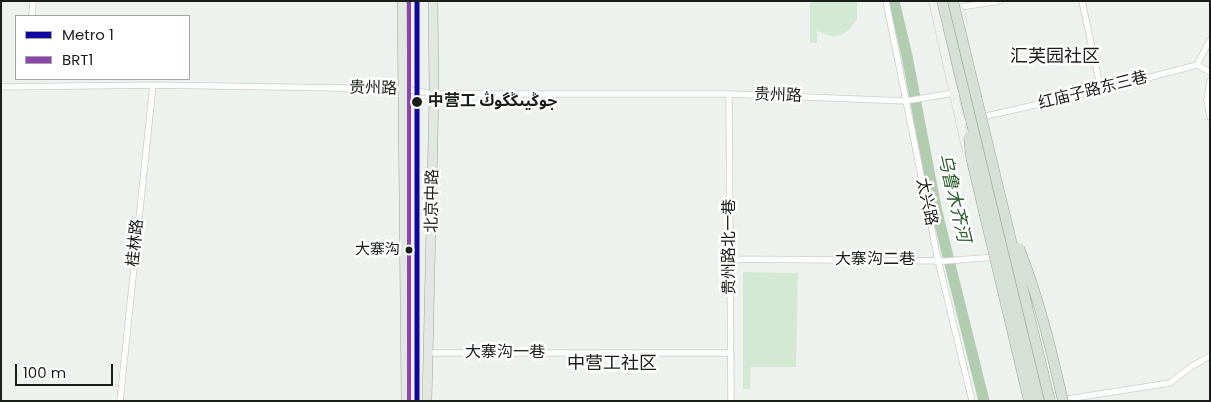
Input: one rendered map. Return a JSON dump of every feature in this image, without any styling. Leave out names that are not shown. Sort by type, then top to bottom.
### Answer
[{"type":"highway","points":[[942,1],[965,120],[1039,401]]},
{"type":"highway","points":[[957,3],[1050,401]]},
{"type":"highway","points":[[965,120],[971,157],[1028,401]]},
{"type":"highway","points":[[1007,220],[1031,278],[1048,335],[1063,401]]},
{"type":"main road","name":"北京中路","points":[[402,1],[406,401]]},
{"type":"main road","name":"北京中路","points":[[427,401],[434,94],[432,1]]},
{"type":"main road","points":[[933,1],[954,93],[965,120],[993,257],[1028,401]]},
{"type":"main road","points":[[957,3],[1018,253],[1058,401]]},
{"type":"street","points":[[32,15],[33,1]]},
{"type":"street","name":"太兴路","points":[[886,1],[938,260],[972,401]]},
{"type":"street","points":[[957,3],[999,1]]},
{"type":"street","points":[[1082,1],[1101,90]]},
{"type":"street","points":[[1210,40],[1197,65],[1210,72]]},
{"type":"street","name":"红庙子路东三巷","points":[[965,120],[1101,90],[1197,65]]},
{"type":"street","points":[[31,80],[31,87]]},
{"type":"street","points":[[1210,81],[1207,100],[1210,117]]},
{"type":"street","name":"贵州路","points":[[1,88],[153,85],[404,89],[434,94],[729,94],[907,101],[978,88]]},
{"type":"street","name":"桂林路","points":[[120,401],[153,85]]},
{"type":"street","name":"贵州路北一巷","points":[[729,94],[731,401]]},
{"type":"street","name":"大寨沟二巷","points":[[731,259],[954,260],[1018,253]]},
{"type":"street","name":"大寨沟一巷","points":[[428,353],[731,353]]},
{"type":"street","points":[[1058,401],[1170,383],[1192,366],[1210,356]]},
{"type":"green space","points":[[810,1],[857,1],[857,19],[851,28],[843,34],[833,37],[817,31],[817,43],[810,43]]},
{"type":"green space","points":[[743,272],[798,273],[796,367],[751,367],[750,389],[743,389]]},
{"type":"waterway","name":"乌鲁木齐河","points":[[894,1],[907,56],[936,208],[984,401]]},
{"type":"metro line","name":"1","points":[[417,1],[417,401]]},
{"type":"transit line","name":"BRT1","points":[[409,1],[409,401]]},
{"type":"place","name":"中营工 جوڭيىڭگوڭ","points":[[417,102]]},
{"type":"place","name":"大寨沟","points":[[409,250]]},
{"type":"district","name":"汇芙园社区","points":[[1055,57]]},
{"type":"district","name":"中营工社区","points":[[612,364]]}]
